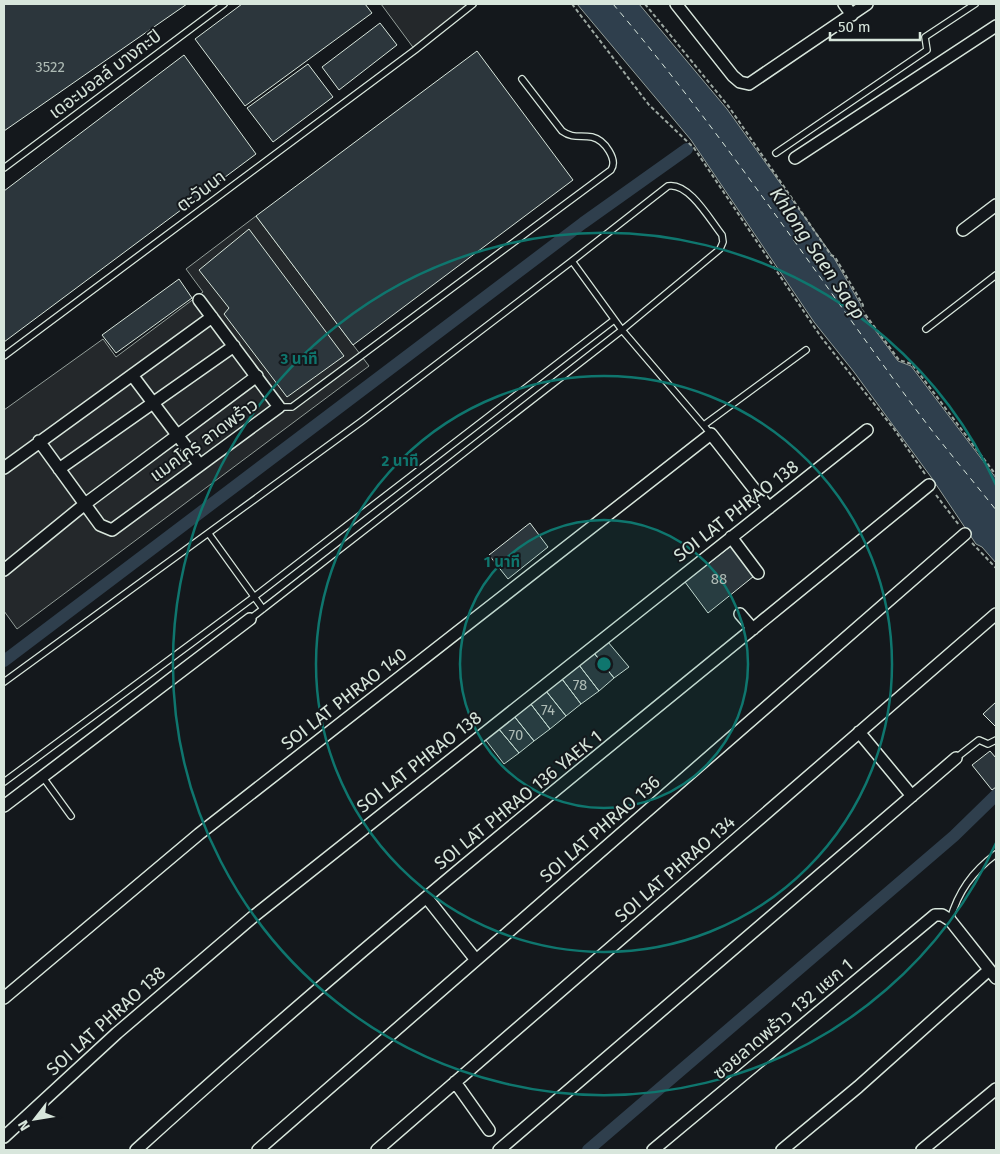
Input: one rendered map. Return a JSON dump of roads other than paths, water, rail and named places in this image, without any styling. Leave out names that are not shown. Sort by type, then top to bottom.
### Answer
[{"type":"street","points":[[676,4],[733,76],[740,82],[749,84],[867,4]]},
{"type":"street","points":[[844,4],[852,15]]},
{"type":"street","points":[[795,158],[996,26]]},
{"type":"street","points":[[963,230],[996,205]]},
{"type":"street","name":"แมคโคร ลาดพร้าว","points":[[39,441],[100,525],[112,530],[199,464],[279,407],[199,300]]},
{"type":"street","points":[[4,468],[212,317]]},
{"type":"street","points":[[59,469],[234,346]]},
{"type":"street","points":[[132,375],[199,464]]},
{"type":"street","points":[[4,570],[85,504],[257,376]]},
{"type":"street","points":[[708,429],[769,508]]},
{"type":"street","name":"SOI LAT PHRAO 140","points":[[4,998],[200,834],[708,429]]},
{"type":"street","name":"SOI LAT PHRAO 138","points":[[4,1137],[117,1033],[254,916],[867,430]]},
{"type":"street","name":"SOI LAT PHRAO 136 YAEK 1","points":[[136,1150],[226,1069],[427,898],[929,485]]},
{"type":"street","name":"SOI LAT PHRAO 136","points":[[258,1150],[965,534]]},
{"type":"street","points":[[731,537],[758,573]]},
{"type":"street","points":[[740,614],[753,629]]},
{"type":"street","name":"SOI LAT PHRAO 134","points":[[377,1150],[996,614]]},
{"type":"street","points":[[4,806],[250,619]]},
{"type":"street","points":[[859,732],[912,796]]},
{"type":"street","points":[[500,1150],[956,758]]},
{"type":"street","points":[[427,898],[476,960]]},
{"type":"street","name":"ซอยลาดพร้าว 132 แยก 1","points":[[653,1150],[935,916],[942,915],[950,920]]},
{"type":"street","points":[[782,1150],[795,1146],[865,1080],[993,974],[950,920]]},
{"type":"street","points":[[455,1082],[489,1130]]},
{"type":"street","points":[[922,1150],[996,1089]]},
{"type":"lane","name":"เดอะมอลล์ บางกะปิ","points":[[4,168],[224,4]]},
{"type":"lane","name":"ตะวันนา","points":[[4,356],[416,50],[473,4]]},
{"type":"lane","points":[[776,153],[927,50],[925,37],[975,4]]},
{"type":"lane","points":[[279,407],[292,407],[611,170],[614,159],[599,140],[592,137],[570,137],[562,131],[522,79]]},
{"type":"lane","points":[[4,682],[209,534],[572,261],[668,186],[679,185],[688,191],[722,236],[723,242],[720,249],[622,330],[250,619]]},
{"type":"lane","points":[[572,261],[622,330],[708,429],[806,350]]},
{"type":"lane","points":[[926,329],[996,275]]},
{"type":"lane","points":[[4,782],[254,598],[614,320]]},
{"type":"lane","points":[[209,534],[263,609]]},
{"type":"lane","points":[[956,758],[979,740],[988,744],[996,740]]},
{"type":"lane","points":[[42,776],[71,816]]},
{"type":"lane","points":[[950,920],[956,900],[963,888],[974,874],[996,854]]},
{"type":"water","name":"Khlong Saen Saep","points":[[577,4],[639,4],[727,109],[834,258],[861,305],[861,311],[898,361],[911,366],[996,478],[996,563],[982,547],[976,544],[931,477],[854,372],[814,322],[691,140]]},
{"type":"waterway","points":[[4,661],[583,223],[687,149]]},
{"type":"waterway","points":[[588,1150],[954,836],[996,795]]}]
